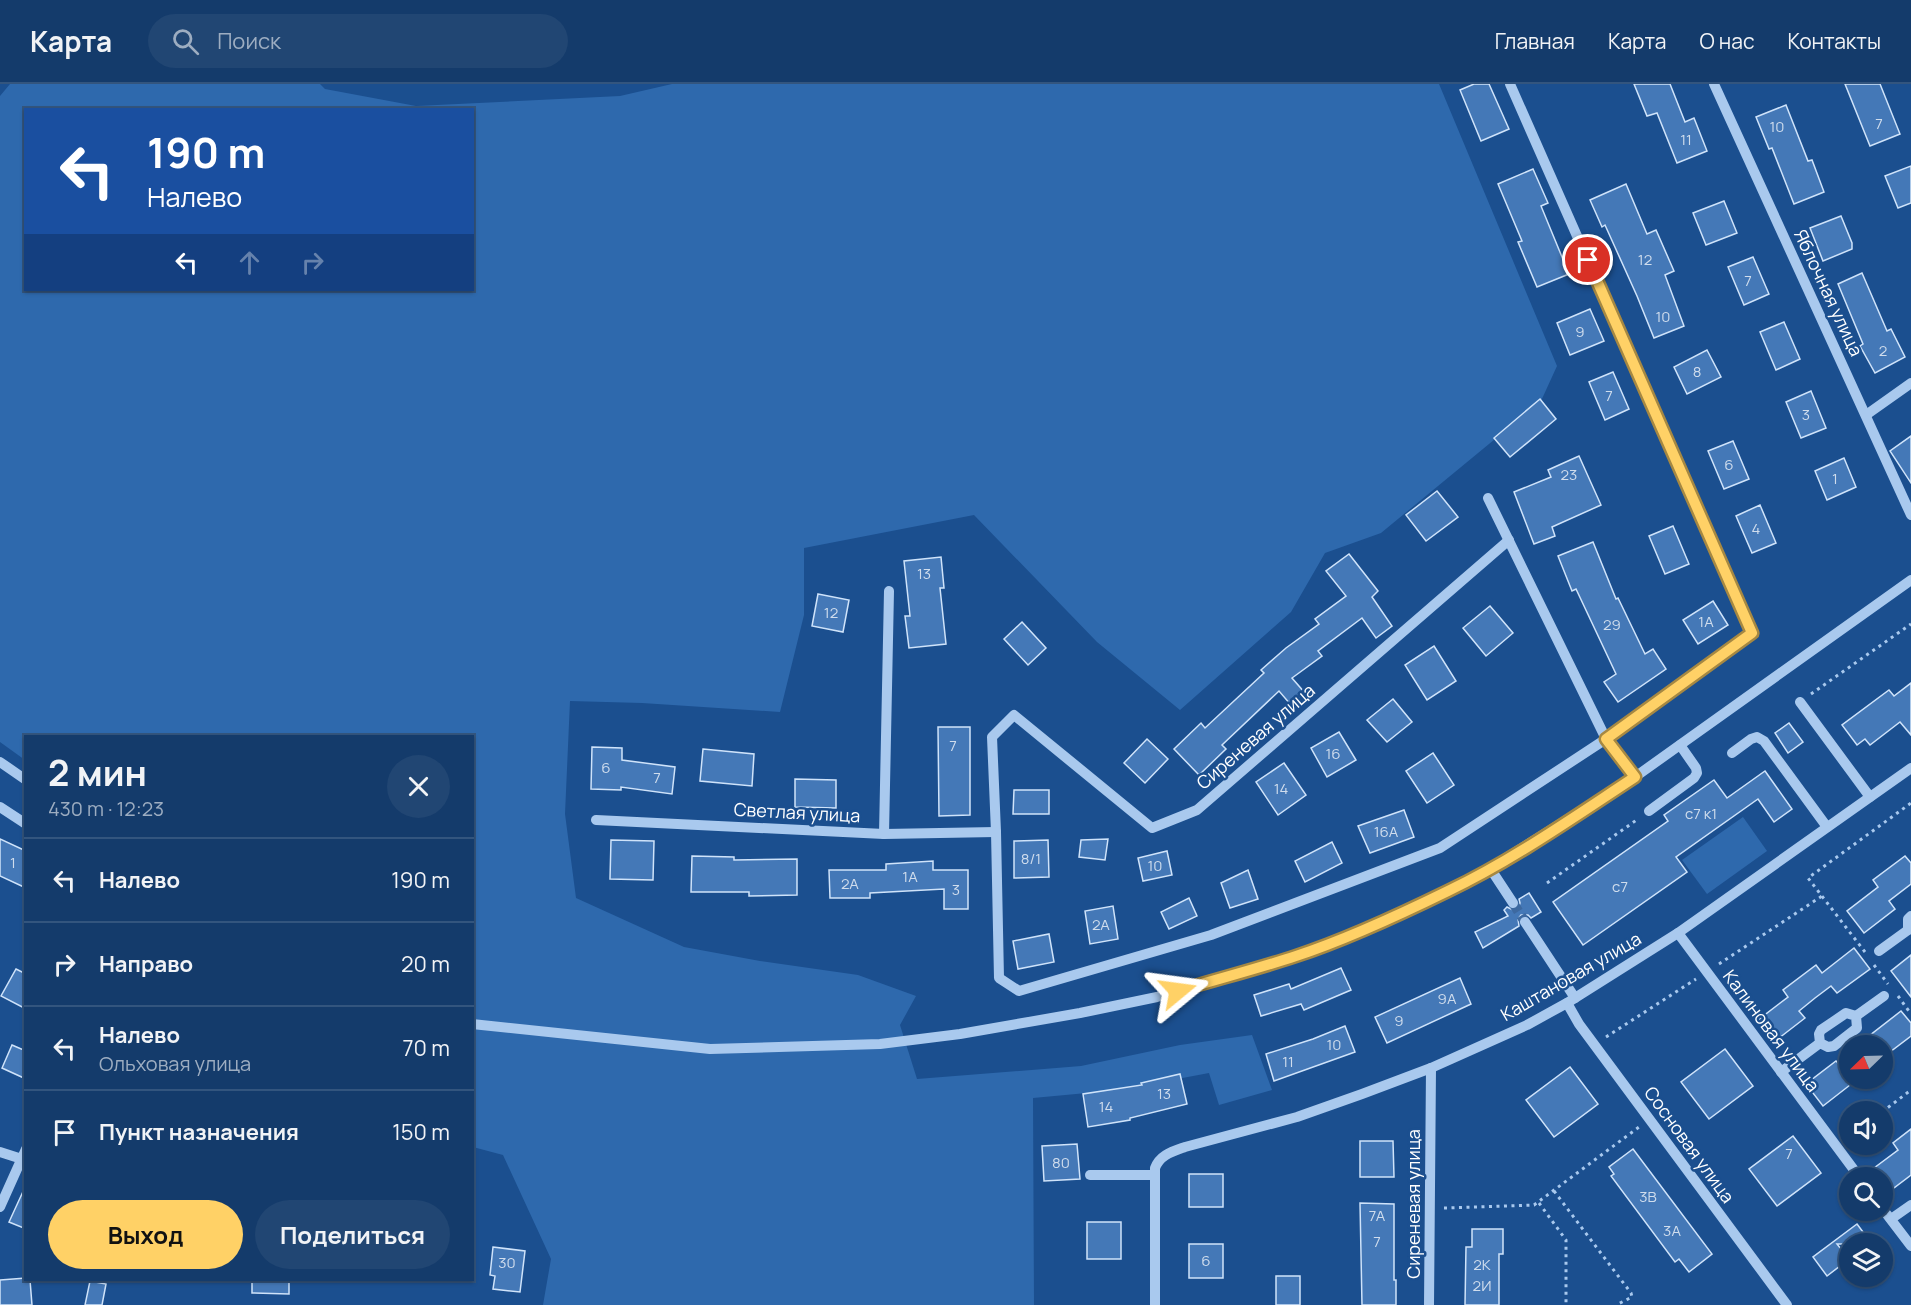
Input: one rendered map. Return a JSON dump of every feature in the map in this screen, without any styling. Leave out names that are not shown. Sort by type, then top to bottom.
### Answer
[{"type":"street","points":[[996,832],[999,978],[1019,992],[1211,935],[1440,848],[1606,739],[1752,633],[1510,84]]},
{"type":"street","name":"Яблочная улица","points":[[1714,84],[1911,515]]},
{"type":"street","points":[[1866,415],[1911,383]]},
{"type":"street","points":[[1488,498],[1606,739],[1635,777]]},
{"type":"street","name":"Сиреневая улица","points":[[996,832],[992,737],[1014,715],[1152,828],[1197,810],[1509,540]]},
{"type":"street","points":[[474,1024],[710,1049],[880,1044],[960,1034],[1157,997],[1297,956],[1449,891],[1490,868],[1635,777],[1911,580]]},
{"type":"street","points":[[884,834],[890,591]]},
{"type":"street","points":[[1800,702],[1870,797]]},
{"type":"street","points":[[1732,753],[1751,739],[1757,737],[1764,741],[1827,827]]},
{"type":"street","points":[[1649,811],[1695,778],[1696,768],[1680,745]]},
{"type":"street","points":[[0,762],[24,779]]},
{"type":"street","points":[[1907,771],[1911,783]]},
{"type":"street","name":"Каштановая улица","points":[[1155,1175],[1158,1159],[1167,1153],[1297,1117],[1362,1094],[1431,1068],[1527,1025],[1678,933],[1907,771]]},
{"type":"street","points":[[0,807],[24,823]]},
{"type":"street","name":"Светлая улица","points":[[596,820],[884,834],[996,832]]},
{"type":"street","points":[[1490,868],[1513,903]]},
{"type":"street","points":[[1879,951],[1909,931],[1908,919],[1911,916]]},
{"type":"street","name":"Сосновая улица","points":[[1525,922],[1571,1000],[1579,1024],[1787,1305]]},
{"type":"street","name":"Калиновая улица","points":[[1678,933],[1852,1167]]},
{"type":"street","points":[[1856,1016],[1884,996]]},
{"type":"street","points":[[1820,1043],[1821,1030],[1846,1013],[1856,1016]]},
{"type":"street","points":[[1820,1043],[1828,1047],[1834,1046],[1857,1028],[1856,1016]]},
{"type":"street","points":[[1781,1072],[1820,1043]]},
{"type":"street","name":"Сиреневая улица","points":[[1429,1305],[1431,1068]]},
{"type":"street","points":[[0,1152],[24,1156],[0,1207]]},
{"type":"street","points":[[1090,1175],[1155,1175],[1155,1305]]},
{"type":"street","points":[[1893,1218],[1911,1205]]},
{"type":"street","points":[[1893,1220],[1911,1246]]},
{"type":"path","points":[[1800,702],[1911,624]]},
{"type":"path","points":[[1911,803],[1808,878],[1911,1014]]},
{"type":"path","points":[[1547,884],[1649,811]]},
{"type":"path","points":[[1893,1104],[1911,1090]]},
{"type":"path","points":[[1430,1208],[1529,1207],[1539,1203],[1649,1119]]},
{"type":"path","points":[[1554,1191],[1631,1293],[1630,1299],[1616,1305]]},
{"type":"path","points":[[1539,1203],[1566,1240],[1566,1305]]},
{"type":"shaded area","points":[[10,84],[320,84],[325,89],[416,106],[620,96],[672,84],[1439,84],[1557,366],[1541,401],[1381,533],[1325,553],[1291,612],[1180,710],[1097,642],[974,515],[804,548],[804,615],[780,712],[570,701],[565,814],[576,898],[684,947],[858,975],[916,996],[900,1025],[917,1079],[1081,1066],[1180,1045],[1252,1035],[1272,1090],[1219,1105],[1209,1073],[1119,1090],[1033,1098],[1034,1305],[543,1305],[551,1259],[503,1155],[474,1147],[474,735],[24,735],[24,759],[0,742],[0,96]]},
{"type":"shaded area","points":[[1743,817],[1767,851],[1707,894],[1682,860]]},
{"type":"building","points":[[1474,84],[1489,84],[1509,129],[1481,141],[1460,90]]},
{"type":"building","points":[[1634,84],[1670,84],[1685,122],[1694,118],[1707,151],[1677,163],[1657,113],[1647,116]]},
{"type":"building","points":[[1845,84],[1880,84],[1900,134],[1870,146]]},
{"type":"building","points":[[1786,105],[1808,161],[1812,160],[1824,192],[1794,204],[1772,148],[1769,149],[1756,117]]},
{"type":"building","points":[[1911,166],[1911,203],[1898,208],[1885,176]]},
{"type":"building","points":[[1533,169],[1548,203],[1541,206],[1569,274],[1537,287],[1518,242],[1522,241],[1498,184]]},
{"type":"building","points":[[1626,184],[1647,234],[1656,230],[1674,271],[1665,275],[1684,326],[1654,338],[1605,225],[1602,227],[1590,200]]},
{"type":"building","points":[[1724,201],[1737,233],[1706,245],[1693,213]]},
{"type":"building","points":[[1841,216],[1852,243],[1852,249],[1823,261],[1810,228]]},
{"type":"building","points":[[1753,257],[1769,294],[1744,305],[1728,267]]},
{"type":"building","points":[[1862,273],[1887,331],[1891,329],[1905,357],[1875,373],[1860,346],[1863,344],[1838,284]]},
{"type":"building","points":[[1590,309],[1604,341],[1570,355],[1557,323]]},
{"type":"building","points":[[1784,322],[1800,359],[1776,370],[1760,332]]},
{"type":"building","points":[[1707,350],[1721,377],[1687,394],[1674,367]]},
{"type":"building","points":[[1613,372],[1629,409],[1605,420],[1589,382]]},
{"type":"building","points":[[1811,391],[1826,428],[1801,438],[1786,402]]},
{"type":"building","points":[[1540,399],[1556,419],[1510,457],[1494,438]]},
{"type":"building","points":[[1911,436],[1911,483],[1890,451]]},
{"type":"building","points":[[1733,441],[1749,479],[1724,489],[1708,451]]},
{"type":"building","points":[[1579,456],[1601,505],[1552,527],[1555,536],[1534,544],[1514,492],[1551,477],[1548,470]]},
{"type":"building","points":[[1844,458],[1856,487],[1827,500],[1815,471]]},
{"type":"building","points":[[1437,491],[1458,517],[1426,541],[1406,515]]},
{"type":"building","points":[[1760,505],[1776,543],[1752,553],[1736,516]]},
{"type":"building","points":[[1673,526],[1689,564],[1665,574],[1649,536]]},
{"type":"building","points":[[1593,542],[1616,599],[1618,598],[1645,654],[1653,649],[1666,669],[1618,702],[1604,682],[1616,674],[1576,589],[1572,591],[1558,556]]},
{"type":"building","points":[[1349,554],[1378,591],[1372,597],[1392,626],[1376,638],[1362,618],[1318,651],[1322,656],[1292,678],[1305,693],[1291,705],[1279,691],[1222,745],[1226,749],[1199,775],[1174,749],[1201,723],[1205,728],[1264,673],[1261,670],[1319,624],[1315,619],[1346,596],[1326,571]]},
{"type":"building","points":[[941,557],[944,588],[940,588],[946,644],[909,648],[905,616],[910,616],[904,561]]},
{"type":"building","points":[[818,594],[849,600],[843,632],[812,626]]},
{"type":"building","points":[[1713,601],[1728,625],[1698,644],[1683,620]]},
{"type":"building","points":[[1490,606],[1513,633],[1486,656],[1463,628]]},
{"type":"building","points":[[1022,622],[1046,648],[1028,665],[1004,639]]},
{"type":"building","points":[[1434,646],[1456,681],[1427,700],[1405,665]]},
{"type":"building","points":[[1911,683],[1911,735],[1900,722],[1870,745],[1865,739],[1857,745],[1842,725],[1889,690],[1894,696]]},
{"type":"building","points":[[1393,699],[1412,722],[1387,742],[1367,720]]},
{"type":"building","points":[[1789,723],[1803,742],[1788,753],[1775,733]]},
{"type":"building","points":[[938,727],[970,727],[970,815],[939,816]]},
{"type":"building","points":[[1339,732],[1356,760],[1327,777],[1311,748]]},
{"type":"building","points":[[1147,739],[1168,759],[1145,783],[1124,763]]},
{"type":"building","points":[[592,747],[622,748],[622,760],[675,767],[672,794],[621,787],[621,790],[591,789]]},
{"type":"building","points":[[703,749],[754,754],[752,786],[700,781]]},
{"type":"building","points":[[1433,753],[1454,785],[1427,803],[1406,771]]},
{"type":"building","points":[[1284,763],[1306,795],[1278,815],[1256,782]]},
{"type":"building","points":[[1765,771],[1792,809],[1774,822],[1758,799],[1676,857],[1687,872],[1583,945],[1553,902],[1668,821],[1664,815],[1714,780],[1727,798]]},
{"type":"building","points":[[795,779],[836,780],[836,808],[795,807]]},
{"type":"building","points":[[1014,790],[1049,790],[1049,814],[1013,814]]},
{"type":"building","points":[[1404,810],[1414,837],[1370,853],[1358,826]]},
{"type":"building","points":[[0,839],[24,850],[24,887],[0,876]]},
{"type":"building","points":[[1108,839],[1105,860],[1079,857],[1081,840]]},
{"type":"building","points":[[611,840],[654,841],[653,880],[610,879]]},
{"type":"building","points":[[1048,840],[1049,877],[1014,878],[1014,841]]},
{"type":"building","points":[[1332,842],[1342,863],[1305,882],[1295,861]]},
{"type":"building","points":[[1167,851],[1172,875],[1143,881],[1138,858]]},
{"type":"building","points":[[692,856],[734,857],[734,860],[797,859],[797,895],[749,896],[749,892],[691,892]]},
{"type":"building","points":[[1905,856],[1911,863],[1911,884],[1889,901],[1895,909],[1864,933],[1847,911],[1878,887],[1873,880]]},
{"type":"building","points":[[933,861],[933,870],[968,870],[968,909],[944,909],[944,889],[870,893],[870,898],[830,898],[829,870],[886,870],[886,864]]},
{"type":"building","points":[[1248,870],[1258,899],[1230,908],[1221,883]]},
{"type":"building","points":[[1529,893],[1541,912],[1531,918],[1528,915],[1521,915],[1518,919],[1519,926],[1483,948],[1475,932],[1508,916],[1504,910],[1507,907],[1513,910],[1518,909],[1519,899]]},
{"type":"building","points":[[1189,898],[1197,916],[1169,929],[1161,912]]},
{"type":"building","points":[[1113,906],[1118,939],[1090,944],[1085,911]]},
{"type":"building","points":[[1049,934],[1054,962],[1018,969],[1013,941]]},
{"type":"building","points":[[1854,948],[1870,969],[1837,993],[1831,986],[1815,998],[1799,1011],[1805,1018],[1774,1042],[1758,1020],[1788,997],[1783,990],[1816,965],[1822,973]]},
{"type":"building","points":[[1911,955],[1911,997],[1891,971]]},
{"type":"building","points":[[1341,968],[1351,990],[1304,1010],[1301,1004],[1261,1016],[1254,995],[1289,984],[1291,989]]},
{"type":"building","points":[[16,969],[24,973],[24,1008],[1,996]]},
{"type":"building","points":[[1460,978],[1471,1004],[1387,1043],[1375,1017]]},
{"type":"building","points":[[1901,1011],[1911,1023],[1911,1036],[1893,1050],[1893,1035],[1870,1035]]},
{"type":"building","points":[[1345,1026],[1355,1052],[1274,1081],[1266,1054]]},
{"type":"building","points":[[12,1045],[24,1050],[24,1078],[2,1068]]},
{"type":"building","points":[[1725,1049],[1753,1086],[1709,1119],[1681,1082]]},
{"type":"building","points":[[1836,1061],[1839,1064],[1839,1089],[1845,1089],[1823,1106],[1806,1084]]},
{"type":"building","points":[[1570,1067],[1598,1104],[1554,1137],[1526,1100]]},
{"type":"building","points":[[1180,1074],[1187,1104],[1130,1118],[1130,1120],[1088,1127],[1083,1094],[1142,1085],[1141,1083]]},
{"type":"building","points":[[1911,1129],[1911,1175],[1893,1189],[1893,1167],[1875,1167],[1898,1150],[1893,1143]]},
{"type":"building","points":[[1793,1136],[1821,1173],[1777,1206],[1749,1169]]},
{"type":"building","points":[[1360,1141],[1393,1141],[1394,1177],[1360,1177]]},
{"type":"building","points":[[1077,1144],[1080,1179],[1044,1181],[1042,1146]]},
{"type":"building","points":[[1633,1149],[1712,1254],[1689,1272],[1679,1259],[1675,1262],[1611,1176],[1614,1174],[1609,1167]]},
{"type":"building","points":[[1189,1174],[1223,1174],[1223,1207],[1189,1207]]},
{"type":"building","points":[[24,1189],[24,1228],[9,1222]]},
{"type":"building","points":[[1360,1203],[1394,1204],[1396,1305],[1362,1305]]},
{"type":"building","points":[[1087,1222],[1121,1222],[1121,1259],[1087,1259]]},
{"type":"building","points":[[1857,1224],[1864,1233],[1845,1233]]},
{"type":"building","points":[[1472,1229],[1503,1229],[1503,1254],[1499,1254],[1499,1305],[1465,1305],[1466,1247],[1472,1247]]},
{"type":"building","points":[[1839,1238],[1839,1244],[1837,1244],[1839,1267],[1827,1276],[1813,1257]]},
{"type":"building","points":[[1189,1244],[1223,1244],[1223,1278],[1189,1278]]},
{"type":"building","points":[[493,1247],[525,1251],[520,1292],[493,1289],[495,1276],[490,1275]]},
{"type":"building","points":[[1276,1276],[1300,1276],[1300,1305],[1276,1305]]},
{"type":"building","points":[[24,1278],[24,1281],[30,1281],[32,1305],[0,1305],[0,1280]]},
{"type":"building","points":[[90,1281],[106,1284],[102,1305],[85,1305]]},
{"type":"building","points":[[252,1281],[289,1281],[289,1294],[252,1293]]},
{"type":"tunnel","points":[[1513,903],[1525,922]]},
{"type":"route","points":[[1178,991],[1297,956],[1352,934],[1449,891],[1552,830],[1635,777],[1606,739],[1752,633],[1588,260]]}]
